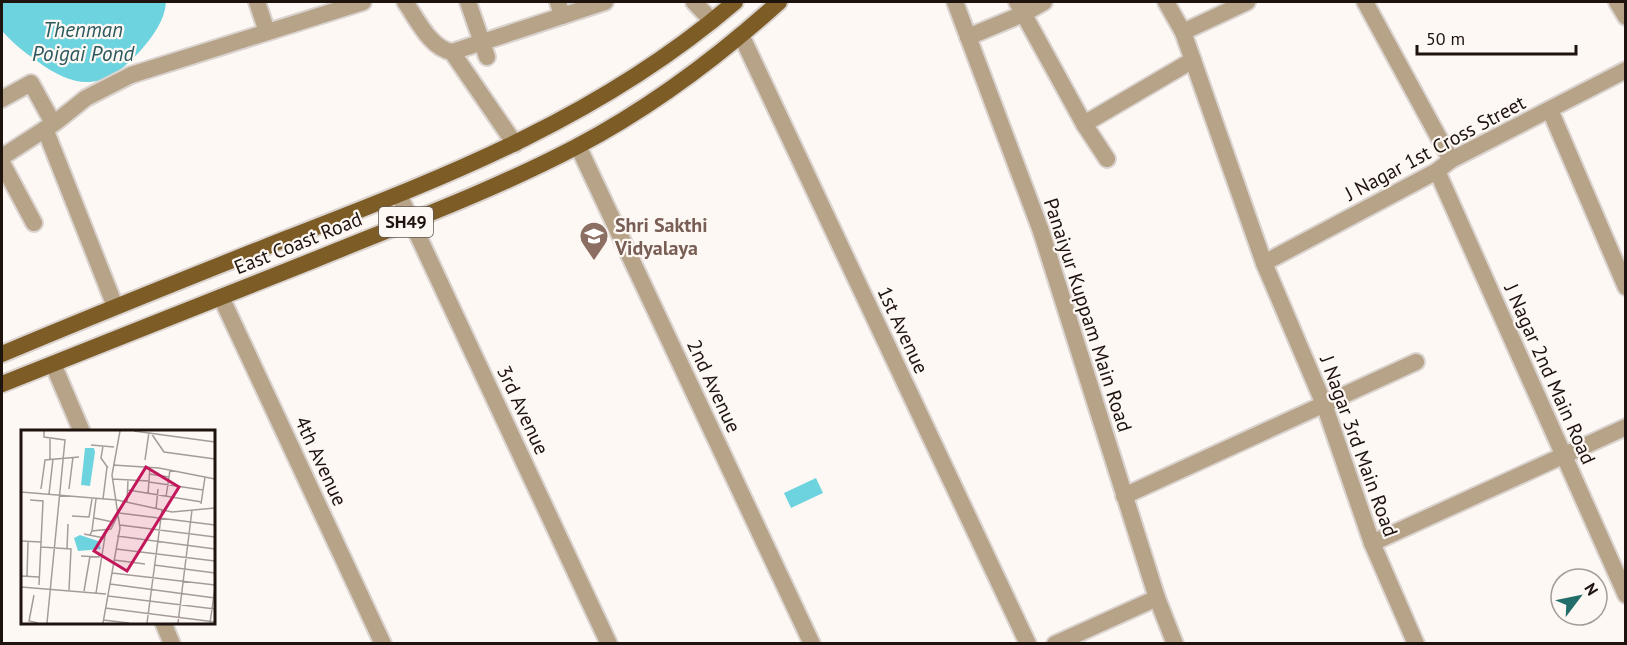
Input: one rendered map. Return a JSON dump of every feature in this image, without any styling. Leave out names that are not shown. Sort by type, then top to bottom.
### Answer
[{"type":"main road","name":"East Coast Road","points":[[2,354],[115,306],[399,195],[515,144],[622,86],[735,2]]},
{"type":"main road","name":"East Coast Road","points":[[2,384],[505,182],[578,146],[666,92],[741,35],[778,2]]},
{"type":"street","points":[[257,2],[267,32]]},
{"type":"street","points":[[2,157],[99,90],[131,75],[363,2]]},
{"type":"street","points":[[405,2],[433,40],[445,51],[452,52],[484,50],[560,9],[605,2]]},
{"type":"street","points":[[468,2],[484,50]]},
{"type":"street","points":[[694,2],[712,21]]},
{"type":"street","name":"Panaiyur Kuppam Main Road","points":[[955,2],[1041,231],[1124,496],[1175,644]]},
{"type":"street","points":[[968,37],[1020,8],[1044,2]]},
{"type":"street","name":"J Nagar 3rd Main Road","points":[[1166,2],[1183,32],[1264,263],[1324,404],[1372,543],[1416,644]]},
{"type":"street","points":[[1183,32],[1247,2]]},
{"type":"street","points":[[1365,2],[1451,160]]},
{"type":"street","points":[[1617,2],[1626,17]]},
{"type":"street","points":[[1020,8],[1084,124],[1107,159]]},
{"type":"street","name":"1st Avenue","points":[[741,35],[1028,644]]},
{"type":"street","points":[[452,52],[515,144]]},
{"type":"street","points":[[1084,124],[1193,60]]},
{"type":"street","name":"J Nagar 1st Cross Street","points":[[1264,263],[1437,171],[1451,160],[1626,70]]},
{"type":"street","points":[[2,99],[31,83],[115,306]]},
{"type":"street","points":[[1550,110],[1626,287]]},
{"type":"street","name":"2nd Avenue","points":[[578,146],[813,644]]},
{"type":"street","points":[[2,164],[34,223]]},
{"type":"street","name":"J Nagar 2nd Main Road","points":[[1437,171],[1626,595]]},
{"type":"street","name":"3rd Avenue","points":[[399,195],[609,644]]},
{"type":"street","name":"4th Avenue","points":[[221,297],[384,644]]},
{"type":"street","points":[[1124,496],[1416,362]]},
{"type":"street","points":[[53,364],[81,430]]},
{"type":"street","points":[[1372,543],[1626,427]]},
{"type":"street","points":[[1055,644],[1157,597]]},
{"type":"street","points":[[165,624],[172,644]]},
{"type":"water","name":"Thenman Poigai Pond","points":[[2,2],[166,2],[161,21],[141,50],[116,73],[92,82],[66,78],[52,71],[14,43],[2,31]]},
{"type":"water","points":[[816,478],[823,493],[791,508],[784,493]]},
{"type":"place","name":"Shri Sakthi Vidyalaya","points":[[594,262]]}]
